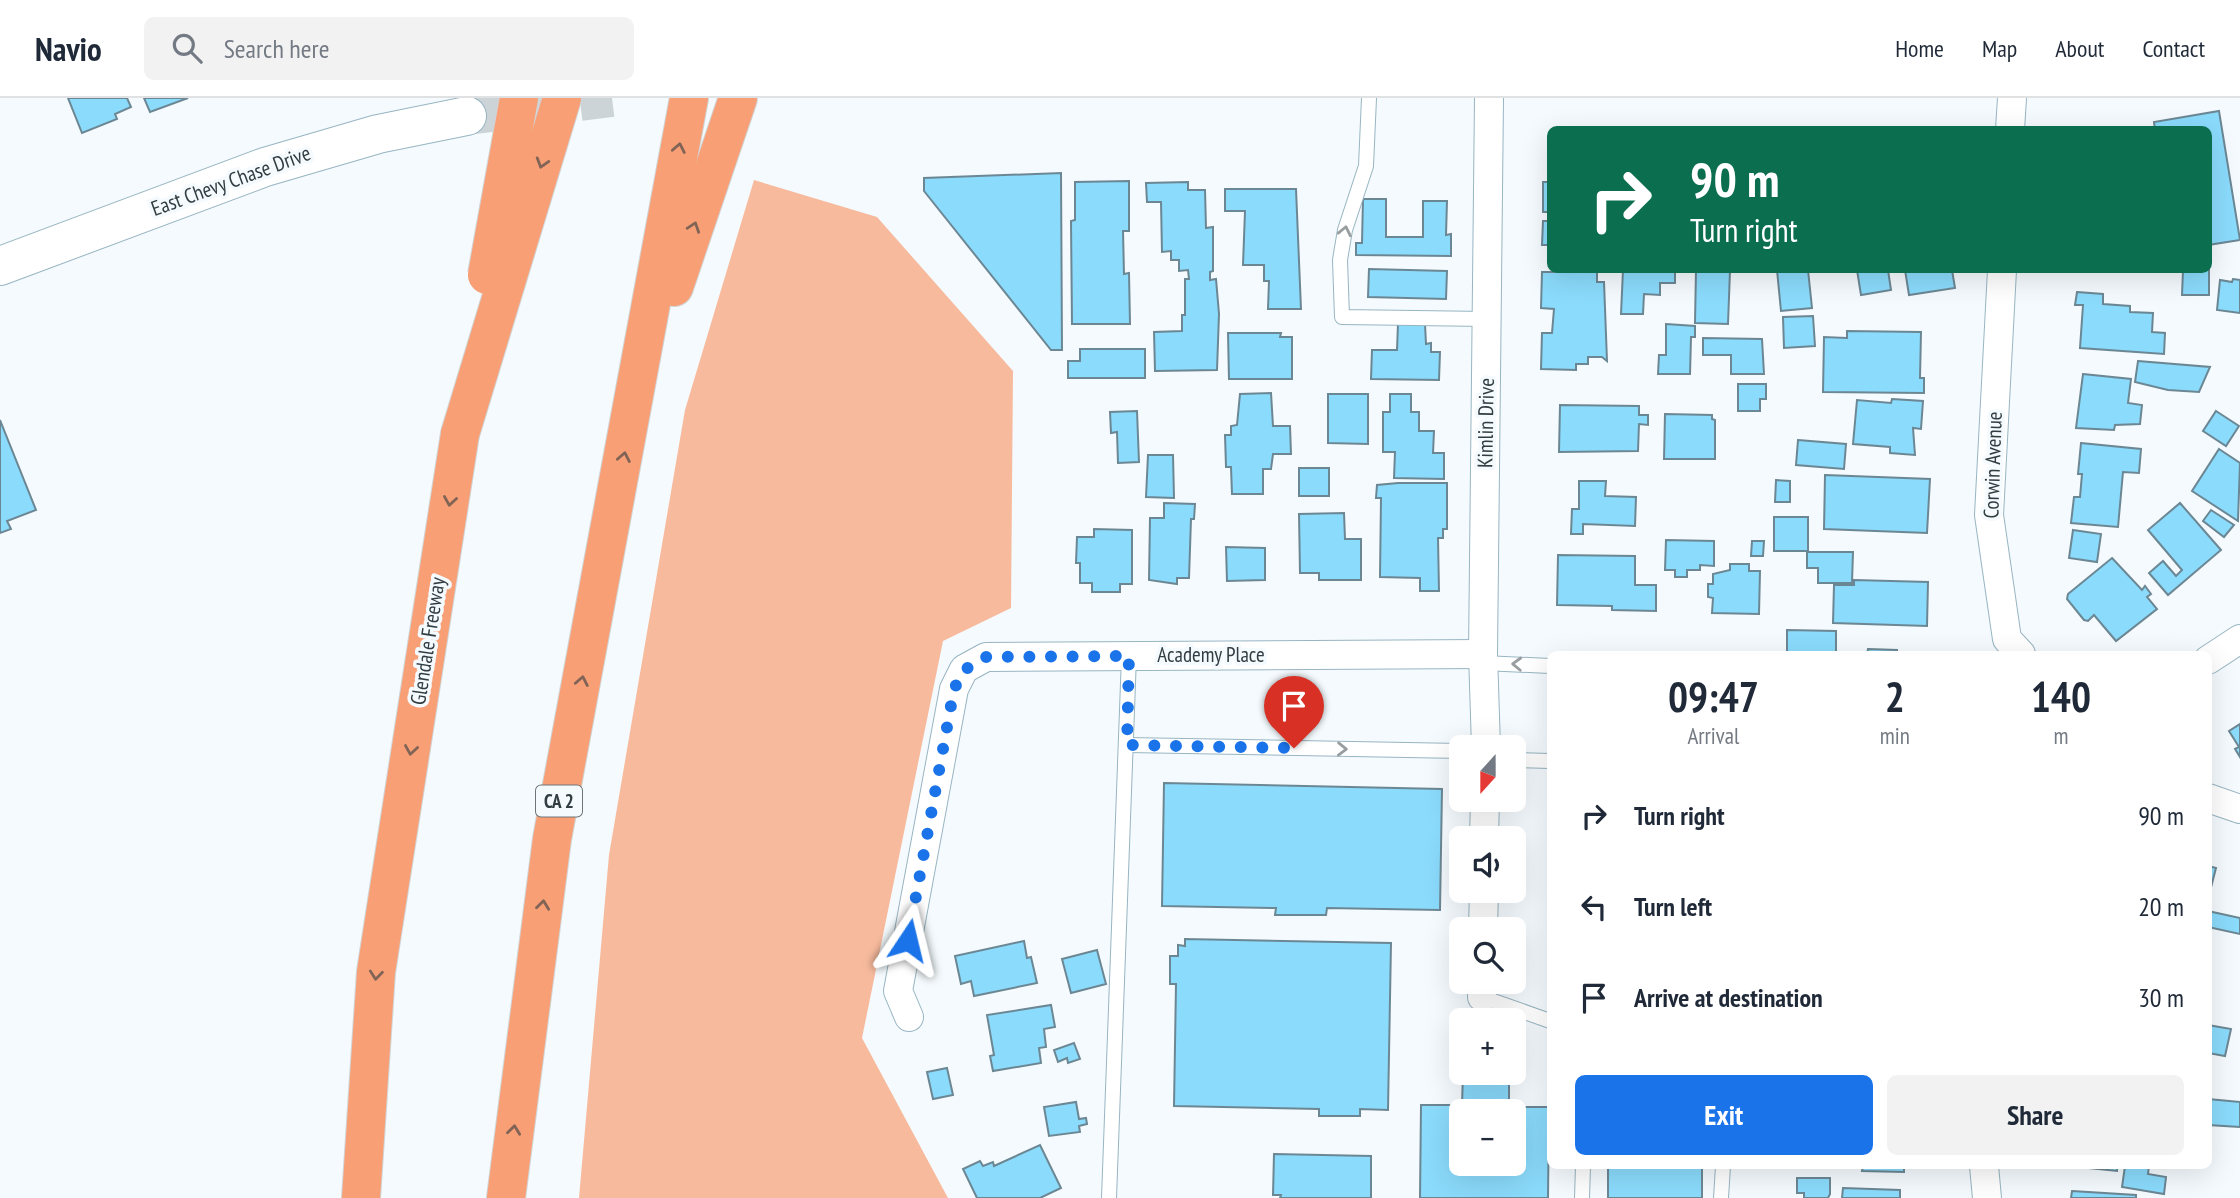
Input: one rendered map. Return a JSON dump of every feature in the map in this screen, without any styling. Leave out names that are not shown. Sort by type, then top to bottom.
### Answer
[{"type":"highway","points":[[460,434],[519,98]]},
{"type":"highway","name":"Glendale Freeway","points":[[361,1198],[376,972],[460,434],[562,98]]},
{"type":"highway","name":"CA 2","points":[[506,1198],[552,839],[689,98]]},
{"type":"highway","points":[[633,408],[738,98]]},
{"type":"main road","name":"East Chevy Chase Drive","points":[[0,266],[276,163],[378,134],[467,116]]},
{"type":"street","name":"Kimlin Drive","points":[[1486,735],[1483,659],[1489,98]]},
{"type":"street","points":[[2010,126],[2012,98]]},
{"type":"street","name":"Corwin Avenue","points":[[2002,273],[1989,515],[2007,639],[2018,651]]},
{"type":"street","points":[[2212,657],[2240,639]]},
{"type":"street","name":"Academy Place","points":[[909,1017],[898,991],[954,689],[964,670],[986,657],[1483,659]]},
{"type":"street","points":[[2212,799],[2240,809]]},
{"type":"street","points":[[1984,1169],[1987,1198]]},
{"type":"lane","points":[[1369,98],[1366,166],[1345,230],[1340,260],[1342,317],[1487,319]]},
{"type":"lane","points":[[1109,1198],[1129,656]]},
{"type":"lane","points":[[1483,659],[1547,666]]},
{"type":"lane","points":[[1127,745],[1449,751]]},
{"type":"lane","points":[[1526,760],[1547,761]]},
{"type":"lane","points":[[1491,994],[1547,1020]]},
{"type":"lane","points":[[1582,1198],[1583,1169]]},
{"type":"lane","points":[[1721,1198],[1723,1169]]},
{"type":"shaded area","points":[[754,180],[877,217],[1013,371],[1011,608],[943,641],[862,1038],[948,1198],[579,1198],[609,855],[685,410]]},
{"type":"building","points":[[68,98],[127,98],[131,107],[115,114],[117,119],[82,133]]},
{"type":"building","points":[[144,98],[188,98],[150,112]]},
{"type":"building","points":[[2219,111],[2240,240],[2212,244],[2212,126],[2154,126],[2154,122]]},
{"type":"building","points":[[1061,173],[1062,350],[1051,350],[924,191],[924,178]]},
{"type":"building","points":[[1129,181],[1129,231],[1123,231],[1124,274],[1129,273],[1130,324],[1072,324],[1071,221],[1075,220],[1075,182]]},
{"type":"building","points":[[1188,182],[1188,190],[1205,190],[1206,228],[1213,227],[1213,271],[1210,272],[1210,280],[1216,279],[1219,314],[1217,370],[1155,371],[1154,332],[1182,331],[1185,279],[1189,279],[1188,270],[1179,271],[1179,260],[1171,260],[1171,251],[1162,252],[1161,202],[1147,202],[1146,183]]},
{"type":"building","points":[[1543,182],[1547,182],[1547,212],[1543,212]]},
{"type":"building","points":[[1225,189],[1296,189],[1301,309],[1268,309],[1269,281],[1264,281],[1264,265],[1243,265],[1245,211],[1225,211]]},
{"type":"building","points":[[1363,199],[1386,199],[1386,237],[1423,237],[1423,201],[1447,201],[1446,235],[1451,234],[1451,256],[1356,255],[1356,243],[1362,243]]},
{"type":"building","points":[[1543,221],[1547,221],[1547,245],[1542,245]]},
{"type":"building","points":[[1369,269],[1447,271],[1446,299],[1368,297]]},
{"type":"building","points":[[1542,272],[1597,273],[1597,282],[1604,282],[1607,361],[1602,357],[1588,357],[1588,364],[1576,364],[1576,370],[1541,369],[1542,333],[1552,333],[1554,309],[1541,308]]},
{"type":"building","points":[[1623,273],[1675,273],[1675,283],[1660,283],[1660,295],[1644,294],[1643,314],[1621,314]]},
{"type":"building","points":[[1696,273],[1730,273],[1728,324],[1695,323]]},
{"type":"building","points":[[1777,273],[1808,273],[1812,308],[1781,311]]},
{"type":"building","points":[[1857,273],[1888,273],[1891,290],[1861,295]]},
{"type":"building","points":[[1905,273],[1952,273],[1955,288],[1909,295]]},
{"type":"building","points":[[2183,273],[2209,273],[2209,295],[2182,295]]},
{"type":"building","points":[[2233,279],[2240,280],[2240,313],[2217,310],[2220,280],[2232,282]]},
{"type":"building","points":[[2077,292],[2103,294],[2103,304],[2130,306],[2130,312],[2153,313],[2152,332],[2165,333],[2164,354],[2080,348],[2083,305],[2075,305]]},
{"type":"building","points":[[1813,316],[1815,346],[1784,348],[1783,317]]},
{"type":"building","points":[[1398,324],[1425,324],[1426,344],[1431,343],[1431,352],[1440,352],[1439,380],[1371,379],[1372,350],[1397,350]]},
{"type":"building","points":[[1666,324],[1695,326],[1695,337],[1691,337],[1690,374],[1658,374],[1659,355],[1666,355]]},
{"type":"building","points":[[1847,331],[1921,332],[1920,378],[1924,378],[1924,393],[1823,392],[1824,337],[1847,338]]},
{"type":"building","points":[[1228,333],[1281,333],[1280,337],[1292,337],[1292,379],[1229,379]]},
{"type":"building","points":[[1703,338],[1762,339],[1764,374],[1731,374],[1731,355],[1703,355]]},
{"type":"building","points":[[1080,349],[1145,349],[1145,378],[1068,378],[1068,361],[1080,361]]},
{"type":"building","points":[[2138,361],[2210,367],[2199,392],[2168,390],[2135,382]]},
{"type":"building","points":[[2083,374],[2131,379],[2128,403],[2142,405],[2140,424],[2115,425],[2114,430],[2076,428]]},
{"type":"building","points":[[1738,384],[1766,384],[1766,399],[1760,399],[1760,411],[1738,411]]},
{"type":"building","points":[[1271,393],[1273,426],[1290,426],[1291,454],[1273,454],[1271,469],[1263,469],[1263,494],[1232,494],[1231,467],[1226,467],[1225,435],[1231,435],[1231,426],[1237,425],[1240,394]]},
{"type":"building","points":[[1328,394],[1368,394],[1368,444],[1328,443]]},
{"type":"building","points":[[1390,394],[1411,394],[1411,412],[1419,412],[1419,431],[1434,431],[1433,453],[1444,453],[1444,479],[1394,478],[1395,452],[1383,452],[1383,412],[1390,412]]},
{"type":"building","points":[[1892,399],[1923,401],[1921,429],[1913,428],[1915,455],[1890,453],[1890,447],[1853,444],[1857,400],[1891,403]]},
{"type":"building","points":[[1560,405],[1639,406],[1639,415],[1648,415],[1648,425],[1639,424],[1638,451],[1559,452]]},
{"type":"building","points":[[1137,411],[1139,462],[1118,463],[1117,432],[1111,433],[1110,412]]},
{"type":"building","points":[[2216,411],[2239,426],[2226,446],[2203,431]]},
{"type":"building","points":[[1665,414],[1712,415],[1715,420],[1715,459],[1664,459]]},
{"type":"building","points":[[0,420],[36,510],[7,521],[11,529],[0,533]]},
{"type":"building","points":[[1798,440],[1846,444],[1844,469],[1796,465]]},
{"type":"building","points":[[2081,443],[2141,449],[2139,473],[2123,472],[2118,527],[2071,523],[2074,497],[2080,497],[2082,474],[2078,474]]},
{"type":"building","points":[[2219,449],[2240,463],[2238,521],[2192,491]]},
{"type":"building","points":[[1148,455],[1173,455],[1174,498],[1146,497]]},
{"type":"building","points":[[1299,468],[1329,468],[1329,496],[1299,496]]},
{"type":"building","points":[[1825,475],[1930,479],[1927,533],[1824,529]]},
{"type":"building","points":[[1776,480],[1790,481],[1790,502],[1775,502]]},
{"type":"building","points":[[1579,481],[1606,481],[1605,496],[1636,497],[1635,526],[1583,524],[1583,534],[1571,534],[1572,509],[1579,509]]},
{"type":"building","points":[[1447,483],[1447,529],[1443,529],[1443,538],[1438,538],[1439,591],[1420,591],[1420,578],[1380,577],[1381,498],[1376,498],[1377,485]]},
{"type":"building","points":[[1164,503],[1195,504],[1194,519],[1191,519],[1189,578],[1177,578],[1177,584],[1149,580],[1150,518],[1164,518]]},
{"type":"building","points":[[2180,503],[2221,550],[2168,595],[2149,573],[2163,561],[2176,576],[2182,570],[2148,530]]},
{"type":"building","points":[[2211,510],[2234,525],[2224,537],[2203,521]]},
{"type":"building","points":[[1344,513],[1345,539],[1361,539],[1361,580],[1319,580],[1319,573],[1300,573],[1299,514]]},
{"type":"building","points":[[1774,517],[1808,517],[1808,551],[1774,551]]},
{"type":"building","points":[[1094,529],[1132,530],[1132,584],[1120,584],[1120,592],[1092,592],[1092,583],[1080,583],[1080,563],[1076,563],[1077,537],[1094,537]]},
{"type":"building","points":[[2073,530],[2101,534],[2097,562],[2069,558]]},
{"type":"building","points":[[1666,540],[1714,541],[1714,566],[1700,565],[1700,570],[1687,570],[1687,577],[1675,577],[1675,570],[1665,570]]},
{"type":"building","points":[[1752,541],[1764,541],[1763,556],[1751,556]]},
{"type":"building","points":[[1226,547],[1265,548],[1265,580],[1227,581]]},
{"type":"building","points":[[1807,552],[1853,552],[1852,583],[1818,583],[1818,568],[1807,568]]},
{"type":"building","points":[[1558,555],[1635,556],[1635,585],[1656,585],[1656,611],[1612,610],[1612,606],[1557,605]]},
{"type":"building","points":[[2112,558],[2142,590],[2145,586],[2151,594],[2147,597],[2157,609],[2116,641],[2094,615],[2088,621],[2084,620],[2067,599],[2068,594]]},
{"type":"building","points":[[1730,564],[1749,564],[1749,571],[1760,571],[1759,614],[1712,613],[1713,598],[1708,597],[1708,584],[1713,584],[1713,574],[1730,570]]},
{"type":"building","points":[[1854,580],[1928,582],[1927,626],[1833,623],[1834,585],[1854,585]]},
{"type":"building","points":[[1787,630],[1836,631],[1836,651],[1787,651]]},
{"type":"building","points":[[1868,649],[1897,650],[1897,651]]},
{"type":"building","points":[[2240,724],[2240,757],[2235,749],[2239,747],[2229,731]]},
{"type":"building","points":[[1164,783],[1442,789],[1440,910],[1327,908],[1326,915],[1275,915],[1276,908],[1162,906]]},
{"type":"building","points":[[2212,867],[2216,868],[2212,884]]},
{"type":"building","points":[[2212,912],[2240,918],[2240,934],[2212,928]]},
{"type":"building","points":[[1185,939],[1391,943],[1388,1110],[1360,1109],[1360,1116],[1319,1116],[1319,1109],[1174,1106],[1176,984],[1170,984],[1170,956],[1178,956],[1178,945],[1185,946]]},
{"type":"building","points":[[1024,941],[1027,958],[1031,957],[1037,983],[974,996],[971,981],[961,984],[955,956]]},
{"type":"building","points":[[1097,950],[1106,984],[1071,993],[1062,959]]},
{"type":"building","points":[[1051,1005],[1055,1027],[1044,1029],[1046,1047],[1039,1048],[1041,1063],[993,1071],[990,1056],[994,1055],[987,1015]]},
{"type":"building","points":[[2212,1026],[2231,1029],[2225,1056],[2212,1054]]},
{"type":"building","points":[[1074,1043],[1080,1059],[1068,1063],[1067,1058],[1058,1062],[1054,1050]]},
{"type":"building","points":[[947,1068],[953,1095],[933,1099],[927,1072]]},
{"type":"building","points":[[1463,1085],[1509,1085],[1509,1099],[1462,1099]]},
{"type":"building","points":[[2212,1099],[2240,1102],[2240,1127],[2212,1125]]},
{"type":"building","points":[[1076,1102],[1079,1119],[1086,1118],[1087,1124],[1079,1126],[1080,1132],[1049,1136],[1044,1107]]},
{"type":"building","points":[[1421,1105],[1449,1105],[1449,1176],[1526,1176],[1526,1107],[1547,1107],[1548,1198],[1420,1198]]},
{"type":"building","points":[[1040,1145],[1061,1188],[1040,1198],[977,1198],[963,1169],[980,1161],[983,1166],[993,1162],[994,1166]]},
{"type":"building","points":[[1274,1154],[1371,1156],[1371,1198],[1280,1198],[1281,1195],[1273,1195]]},
{"type":"building","points":[[1608,1169],[1702,1169],[1702,1198],[1608,1198]]},
{"type":"building","points":[[1862,1169],[1904,1169],[1904,1172]]},
{"type":"building","points":[[2125,1169],[2149,1169],[2148,1174],[2166,1177],[2164,1194],[2122,1187]]},
{"type":"building","points":[[1797,1178],[1830,1178],[1828,1198],[1804,1198],[1804,1193],[1797,1193]]},
{"type":"building","points":[[1843,1188],[1900,1190],[1900,1198],[1842,1198]]},
{"type":"building","points":[[2072,1191],[2136,1195],[2136,1198],[2071,1198]]},
{"type":"tunnel","points":[[467,116],[612,98]]},
{"type":"route","points":[[908,940],[954,689],[964,670],[986,657],[1129,656],[1127,745],[1294,748]]}]
